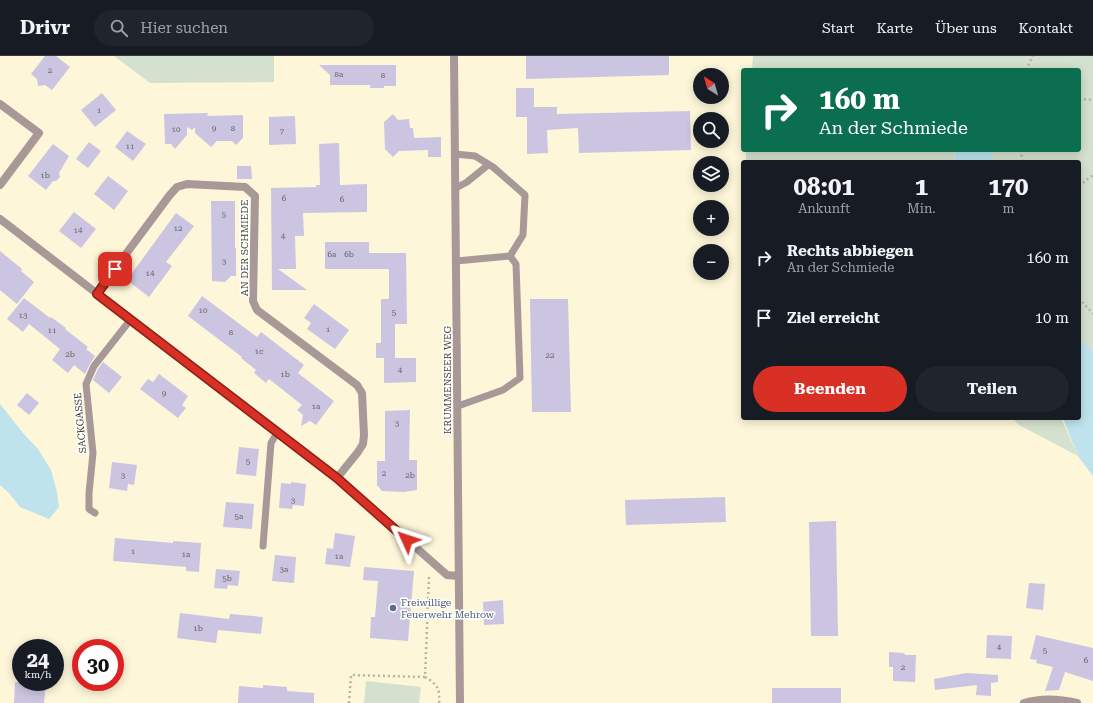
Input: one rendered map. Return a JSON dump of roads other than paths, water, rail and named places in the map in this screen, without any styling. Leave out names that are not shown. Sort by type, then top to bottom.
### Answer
[{"type":"street","name":"KRUMMENSEER WEG","points":[[454,56],[460,703]]},
{"type":"street","points":[[0,104],[39,133],[0,185]]},
{"type":"street","name":"AN DER SCHMIEDE","points":[[97,294],[169,196],[177,188],[187,184],[245,187],[254,196],[253,301],[257,310],[357,385],[362,393],[363,444],[337,478]]},
{"type":"street","points":[[0,219],[337,478],[447,575],[458,576]]},
{"type":"street","points":[[1024,703],[1032,701],[1064,700],[1077,703]]},
{"type":"lane","points":[[455,154],[475,156],[493,167],[525,195],[524,235],[510,256]]},
{"type":"lane","points":[[456,188],[467,182],[488,165]]},
{"type":"lane","points":[[456,261],[510,256]]},
{"type":"lane","points":[[458,406],[503,390],[520,378],[516,264],[510,256]]},
{"type":"lane","name":"SACKGASSE","points":[[95,514],[89,509],[93,453],[86,384],[94,366],[131,319]]},
{"type":"lane","points":[[263,546],[271,443],[277,433]]},
{"type":"water","points":[[955,152],[992,152],[992,160],[954,160]]},
{"type":"water","points":[[1081,340],[1093,351],[1093,476],[1078,456],[1063,420],[1081,420]]},
{"type":"water","points":[[0,404],[38,449],[51,470],[57,492],[59,507],[49,519],[20,507],[9,493],[0,485]]},
{"type":"place","name":"Freiwillige Feuerwehr Mehrow","points":[[393,608]]}]
